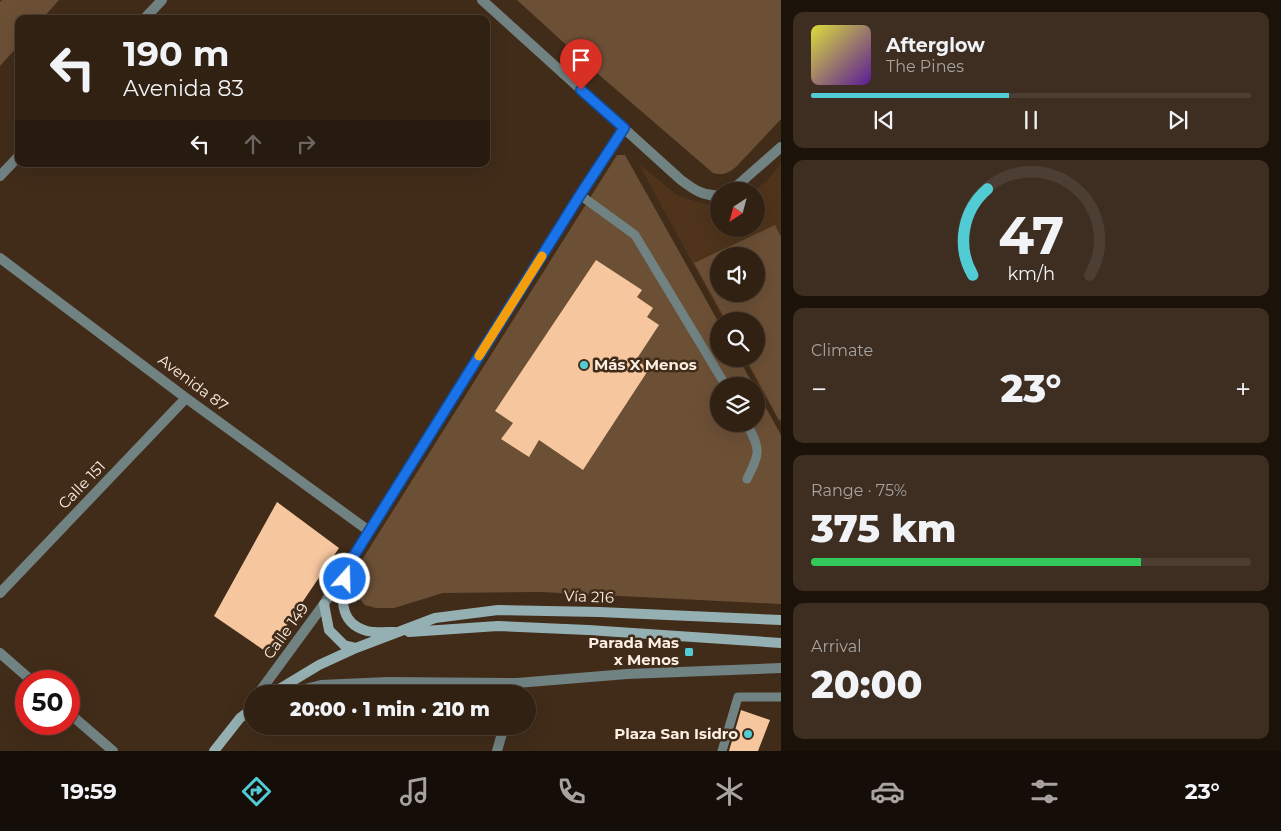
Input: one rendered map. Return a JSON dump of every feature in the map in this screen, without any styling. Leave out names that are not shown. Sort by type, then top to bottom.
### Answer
[{"type":"main road","points":[[348,565],[342,594],[344,611],[352,624],[368,632],[400,632]]},
{"type":"main road","points":[[324,604],[329,630],[344,645],[356,648]]},
{"type":"main road","name":"Vía 216","points":[[286,685],[319,665],[356,648],[434,618],[498,610],[599,612],[781,620]]},
{"type":"main road","name":"Vía 216","points":[[400,632],[498,626],[781,643]]},
{"type":"main road","points":[[214,751],[244,715]]},
{"type":"street","points":[[148,15],[162,0]]},
{"type":"street","points":[[482,0],[681,180],[694,190],[710,194]]},
{"type":"street","name":"Calle 149","points":[[265,685],[324,604],[580,195],[624,128]]},
{"type":"street","points":[[741,182],[781,147]]},
{"type":"street","points":[[0,176],[15,160]]},
{"type":"street","name":"Avenida 87","points":[[0,258],[186,398],[369,532]]},
{"type":"street","name":"Calle 151","points":[[0,593],[186,398]]},
{"type":"street","points":[[0,653],[19,670]]},
{"type":"street","points":[[321,685],[387,682],[517,683],[627,674],[781,668]]},
{"type":"street","points":[[240,718],[244,713]]},
{"type":"street","points":[[240,718],[244,716]]},
{"type":"street","points":[[80,722],[113,751]]},
{"type":"street","points":[[497,751],[501,735]]},
{"type":"lane","points":[[580,195],[635,234],[721,377]]},
{"type":"lane","points":[[747,479],[758,458],[756,442],[751,432]]},
{"type":"lane","points":[[722,751],[738,696],[781,697]]},
{"type":"shaded area","points":[[2,0],[59,0],[46,15],[15,15],[15,49],[0,66],[0,2]]},
{"type":"shaded area","points":[[517,0],[781,0],[781,119],[736,167],[725,173],[713,173],[597,73]]},
{"type":"shaded area","points":[[617,155],[625,155],[713,312],[710,312],[710,367],[743,367],[749,377],[710,377],[710,432],[765,432],[765,406],[781,435],[781,604],[541,592],[443,593],[394,608],[376,608],[365,605],[358,597],[355,579],[360,563]]},
{"type":"shaded area","points":[[781,163],[781,425],[765,396],[765,377],[754,377],[748,367],[765,367],[765,312],[719,312],[714,302],[765,302],[765,247],[710,247],[710,295],[639,164],[678,196],[710,205],[710,238],[765,238],[765,182]]},
{"type":"shaded area","points":[[775,225],[781,237],[781,419],[779,420],[765,394],[765,377],[756,377],[750,367],[765,367],[765,312],[721,312],[716,302],[765,302],[765,247],[728,247],[747,238],[765,238],[765,230]]},
{"type":"shaded area","points":[[710,255],[710,292],[694,263]]},
{"type":"building","name":"Más X Menos","points":[[596,260],[642,290],[637,297],[653,308],[647,317],[659,325],[636,360],[649,369],[583,470],[539,440],[529,457],[501,439],[513,423],[495,411]]},
{"type":"building","points":[[277,502],[339,548],[268,653],[214,616]]},
{"type":"building","name":"Plaza San Isidro","points":[[741,710],[770,720],[758,751],[729,751]]},
{"type":"slow traffic","points":[[479,356],[542,256]]},
{"type":"place","name":"Más X Menos","points":[[584,365]]},
{"type":"place","name":"Parada Mas x Menos","points":[[689,652]]},
{"type":"place","name":"Plaza San Isidro","points":[[748,734]]},
{"type":"route","points":[[345,579],[348,565],[624,128],[581,90]]}]
